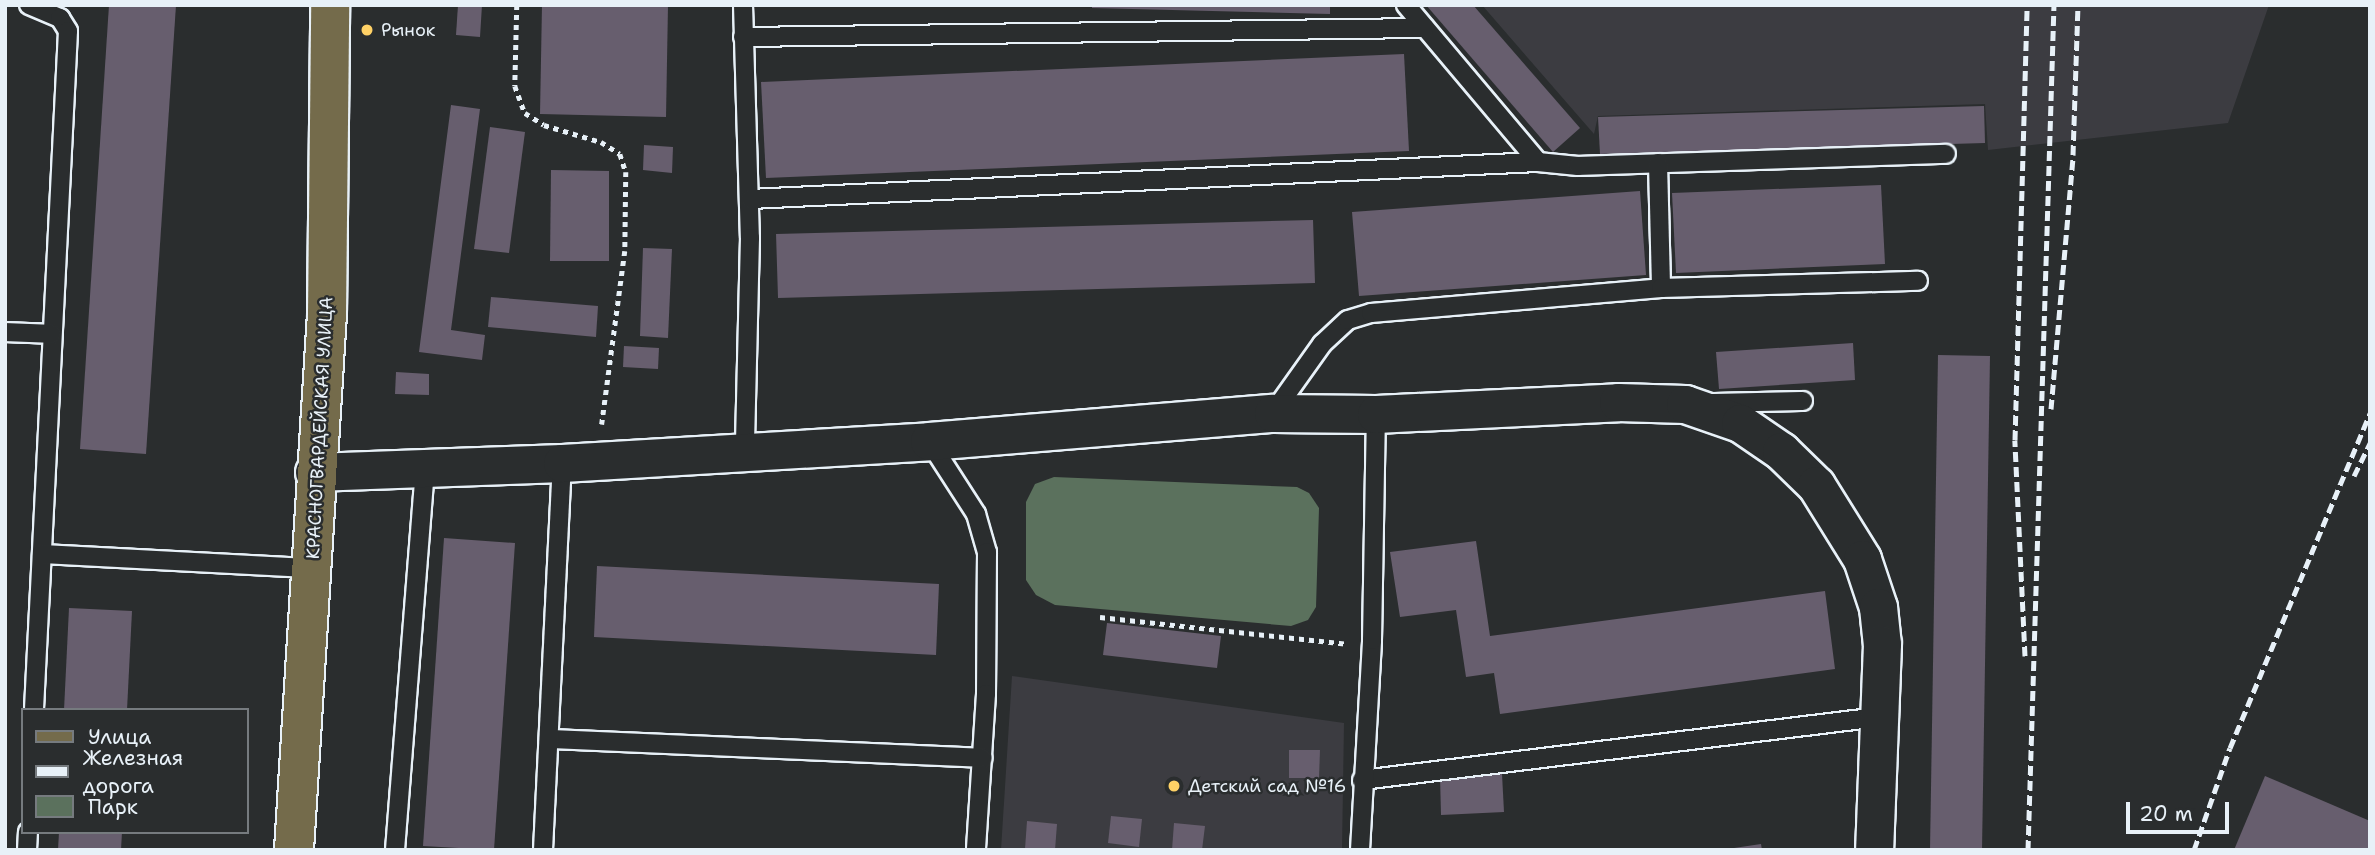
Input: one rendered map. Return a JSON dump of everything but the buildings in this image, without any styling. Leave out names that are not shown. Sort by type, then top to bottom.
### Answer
[{"type":"main road","name":"КРАСНОГВАРДЕЙСКАЯ УЛИЦА","points":[[294,850],[313,568],[314,472],[327,314],[330,5]]},
{"type":"street","points":[[314,472],[562,463],[929,441],[1273,413],[1376,414],[1618,402],[1685,404],[1740,423],[1781,451],[1816,485],[1862,559],[1878,607],[1879,717],[1874,850]]},
{"type":"lane","points":[[29,5],[60,18],[68,31],[34,708]]},
{"type":"lane","points":[[743,5],[750,199],[745,450]]},
{"type":"lane","points":[[1406,5],[1538,162]]},
{"type":"lane","points":[[743,37],[1425,27]]},
{"type":"lane","points":[[750,199],[1538,162],[1578,166],[1946,154]]},
{"type":"lane","points":[[1658,163],[1661,288]]},
{"type":"lane","points":[[1273,413],[1322,344],[1348,320],[1371,313],[1661,288],[1917,281]]},
{"type":"lane","points":[[5,332],[52,334]]},
{"type":"lane","points":[[1685,404],[1803,401]]},
{"type":"lane","points":[[1360,850],[1372,640],[1376,414]]},
{"type":"lane","points":[[929,441],[976,514],[987,552],[983,758],[976,850]]},
{"type":"lane","points":[[543,850],[562,463]]},
{"type":"lane","points":[[395,850],[425,468]]},
{"type":"lane","points":[[41,554],[313,568]]},
{"type":"lane","points":[[1362,780],[1879,717]]},
{"type":"lane","points":[[549,739],[983,758]]},
{"type":"path","points":[[517,5],[515,86],[525,113],[544,125],[601,142],[620,154],[626,172],[625,251],[598,460]]},
{"type":"path","points":[[1100,617],[1327,643],[1372,640]]},
{"type":"shaded area","points":[[1482,5],[2269,5],[2228,123],[1988,150],[1985,104],[1598,116],[1594,134]]},
{"type":"shaded area","name":"Детский сад №16","points":[[1012,676],[1344,723],[1342,850],[1001,850]]},
{"type":"green space","points":[[1054,477],[1297,487],[1309,493],[1319,508],[1316,607],[1308,620],[1291,626],[1055,605],[1036,595],[1026,580],[1026,502],[1035,484]]},
{"type":"railway","points":[[2025,656],[2015,440],[2027,5]]},
{"type":"railway","points":[[2028,850],[2054,5]]},
{"type":"railway","points":[[2051,409],[2073,155],[2078,5]]},
{"type":"railway","points":[[2194,850],[2230,748],[2370,413]]},
{"type":"railway","points":[[2354,476],[2370,443]]},
{"type":"place","name":"Рынок","points":[[367,30]]},
{"type":"place","name":"Детский сад №16","points":[[1174,786]]}]
